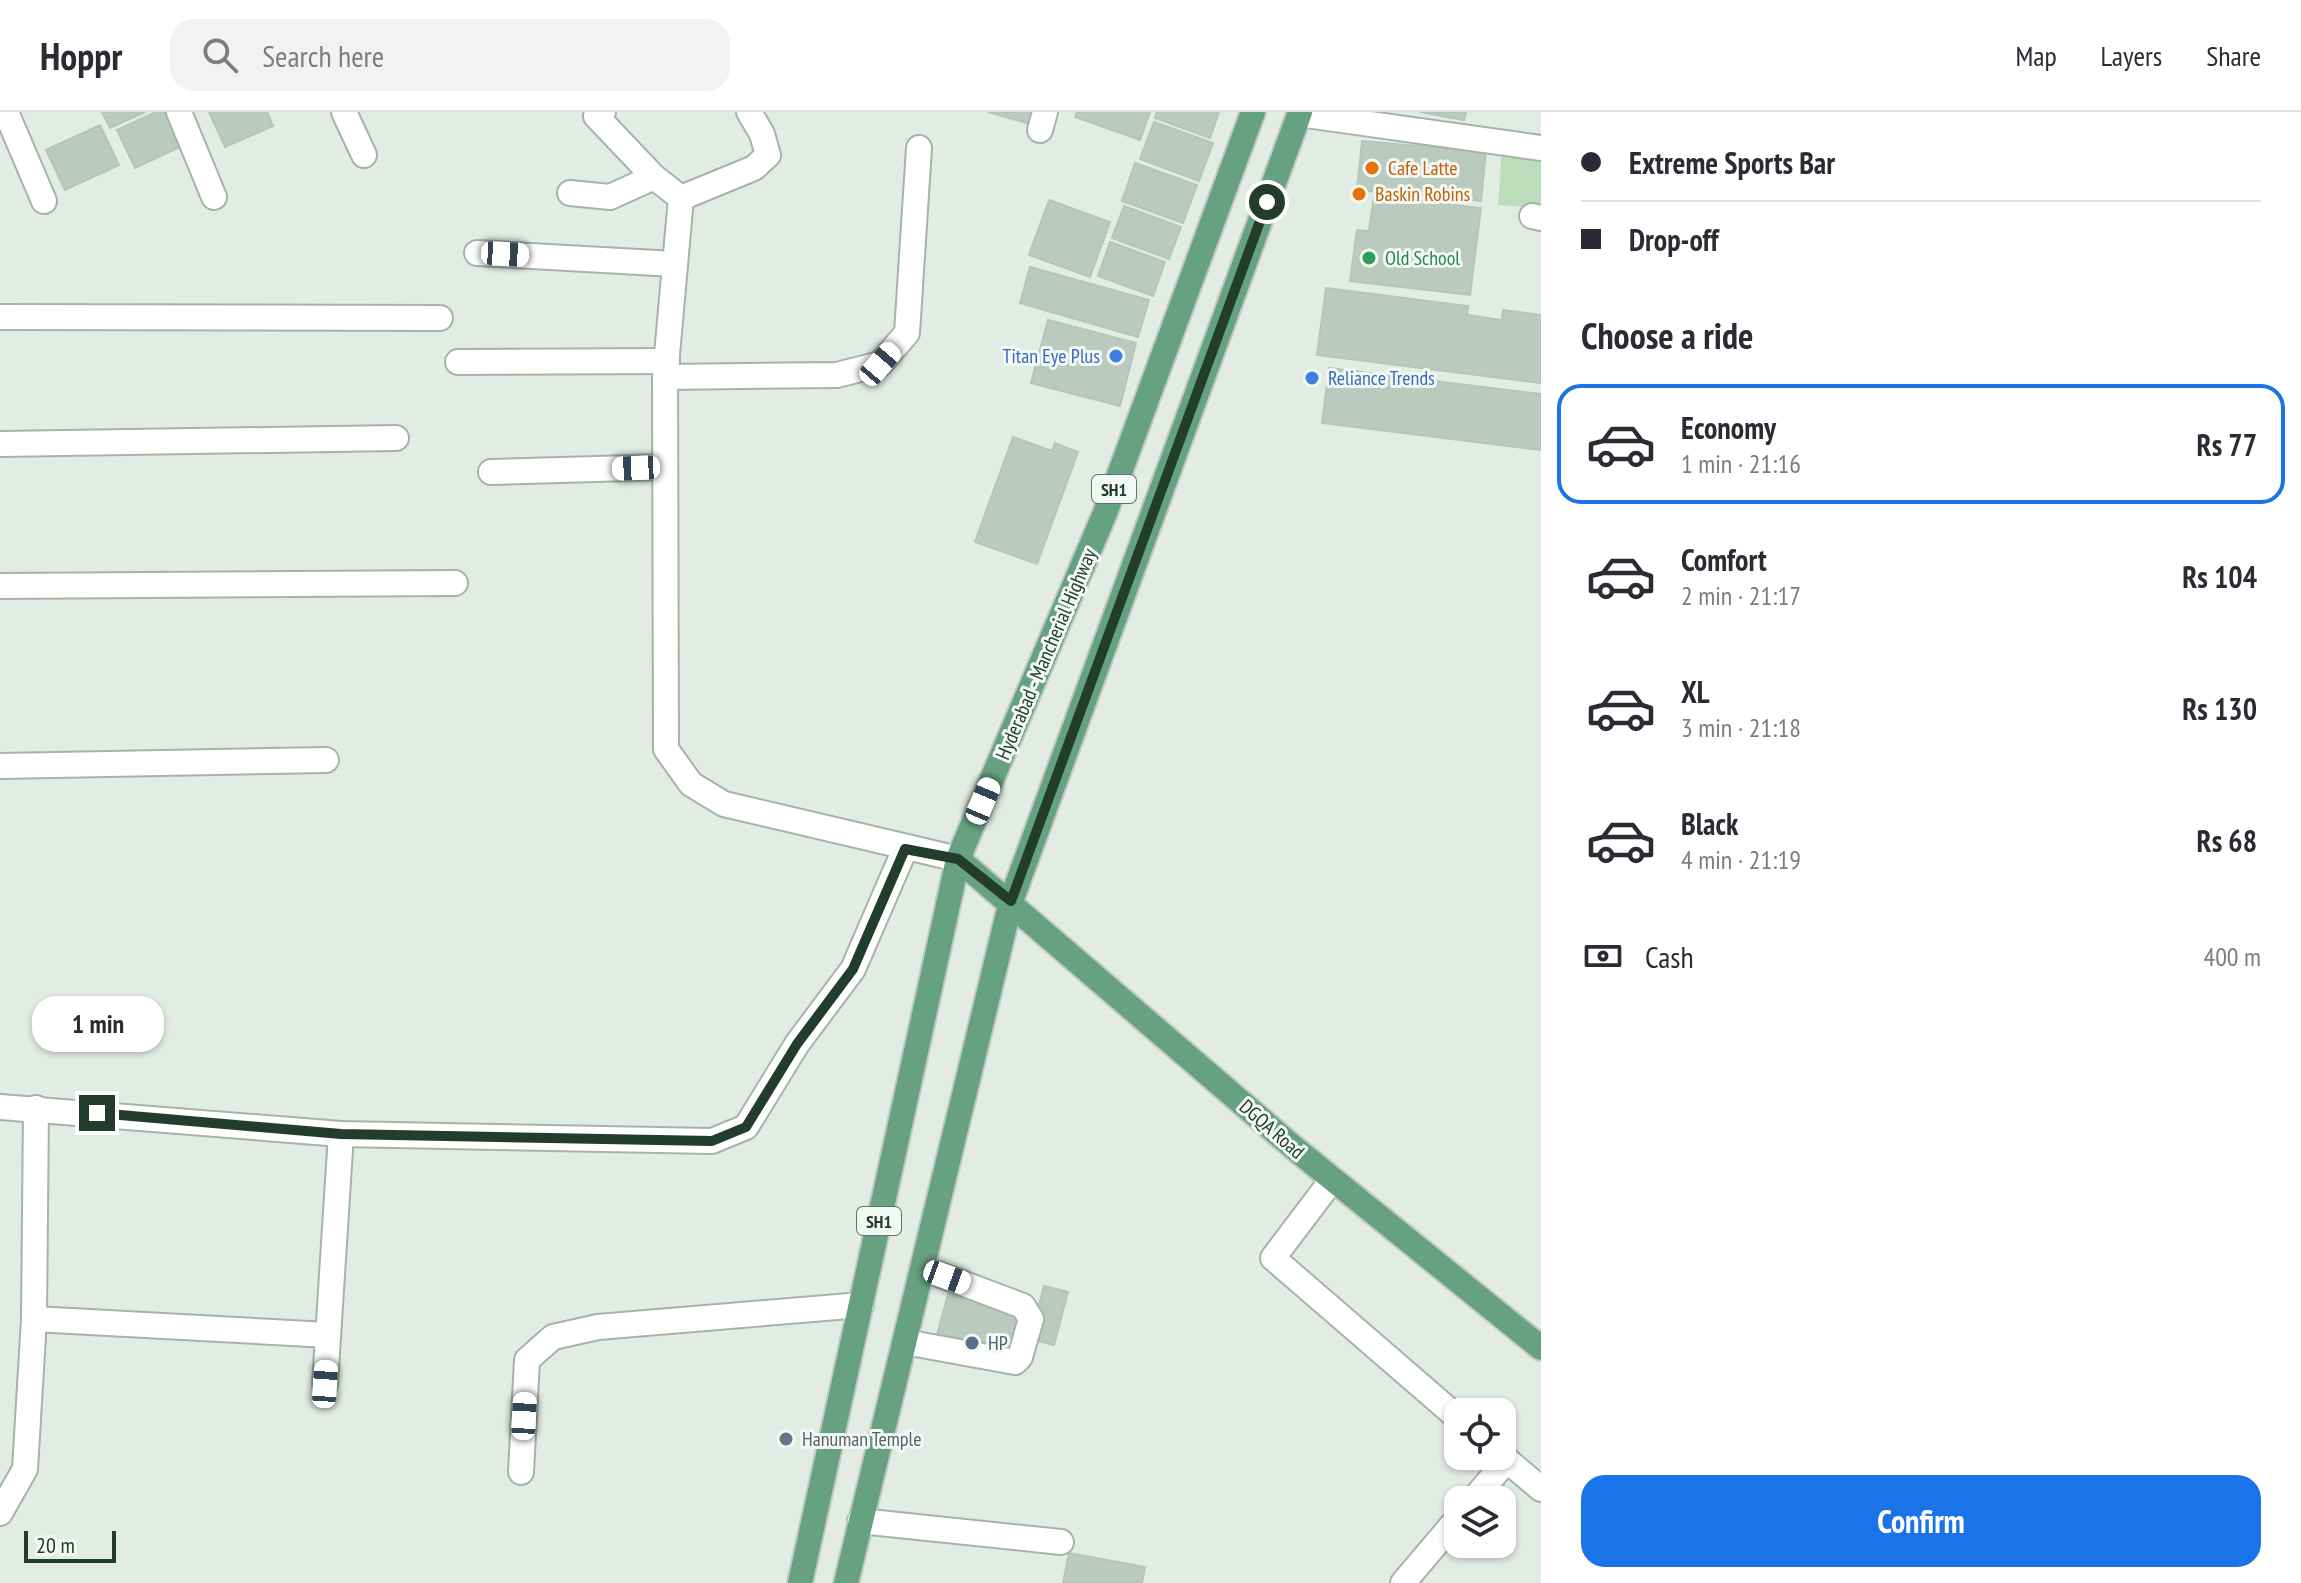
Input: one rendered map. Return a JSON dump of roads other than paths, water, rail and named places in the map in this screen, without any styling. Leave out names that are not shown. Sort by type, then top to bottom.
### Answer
[{"type":"main road","name":"Hyderabad - Mancherial Highway","points":[[800,1583],[958,859],[1105,513],[1253,112]]},
{"type":"main road","name":"SH1","points":[[846,1583],[1011,901],[1299,113]]},
{"type":"main road","name":"DGQA Road","points":[[958,859],[1011,901],[1332,1180],[1541,1348]]},
{"type":"street","points":[[6,112],[44,201]]},
{"type":"street","points":[[179,112],[214,197]]},
{"type":"street","points":[[344,112],[364,155]]},
{"type":"street","points":[[603,112],[596,116],[654,177],[681,198]]},
{"type":"street","points":[[681,198],[754,168],[768,155],[762,134],[749,112]]},
{"type":"street","points":[[1299,113],[1541,148]]},
{"type":"street","points":[[458,362],[837,375],[880,364],[907,333],[919,148]]},
{"type":"street","points":[[570,193],[610,197],[654,177]]},
{"type":"street","points":[[681,198],[666,369],[666,749],[691,784],[724,804],[958,859]]},
{"type":"street","points":[[477,253],[675,264]]},
{"type":"street","points":[[0,317],[440,318]]},
{"type":"street","points":[[0,444],[396,438]]},
{"type":"street","points":[[491,472],[665,467]]},
{"type":"street","points":[[0,586],[455,583]]},
{"type":"street","points":[[0,766],[326,760]]},
{"type":"street","points":[[0,1107],[341,1134],[712,1141],[746,1127],[797,1044],[853,969],[905,849]]},
{"type":"street","points":[[0,1513],[25,1469],[34,1319],[36,1108]]},
{"type":"street","points":[[325,1384],[341,1134]]},
{"type":"street","points":[[1332,1180],[1273,1258],[1444,1406]]},
{"type":"street","points":[[905,1342],[1015,1362],[1020,1357],[1031,1319],[1023,1306],[922,1268]]},
{"type":"street","points":[[521,1472],[527,1360],[553,1337],[598,1327],[861,1305]]},
{"type":"street","points":[[34,1319],[328,1335]]},
{"type":"street","points":[[1516,1468],[1541,1489]]},
{"type":"street","points":[[860,1521],[1061,1542]]},
{"type":"street","points":[[1403,1583],[1444,1535]]},
{"type":"place","name":"Cafe Latte","points":[[1372,168]]},
{"type":"place","name":"Baskin Robins","points":[[1359,194]]},
{"type":"place","name":"Old School","points":[[1369,258]]},
{"type":"place","name":"Titan Eye Plus","points":[[1116,356]]},
{"type":"place","name":"Reliance Trends","points":[[1312,378]]},
{"type":"place","name":"HP","points":[[972,1343]]},
{"type":"place","name":"Hanuman Temple","points":[[786,1439]]}]
